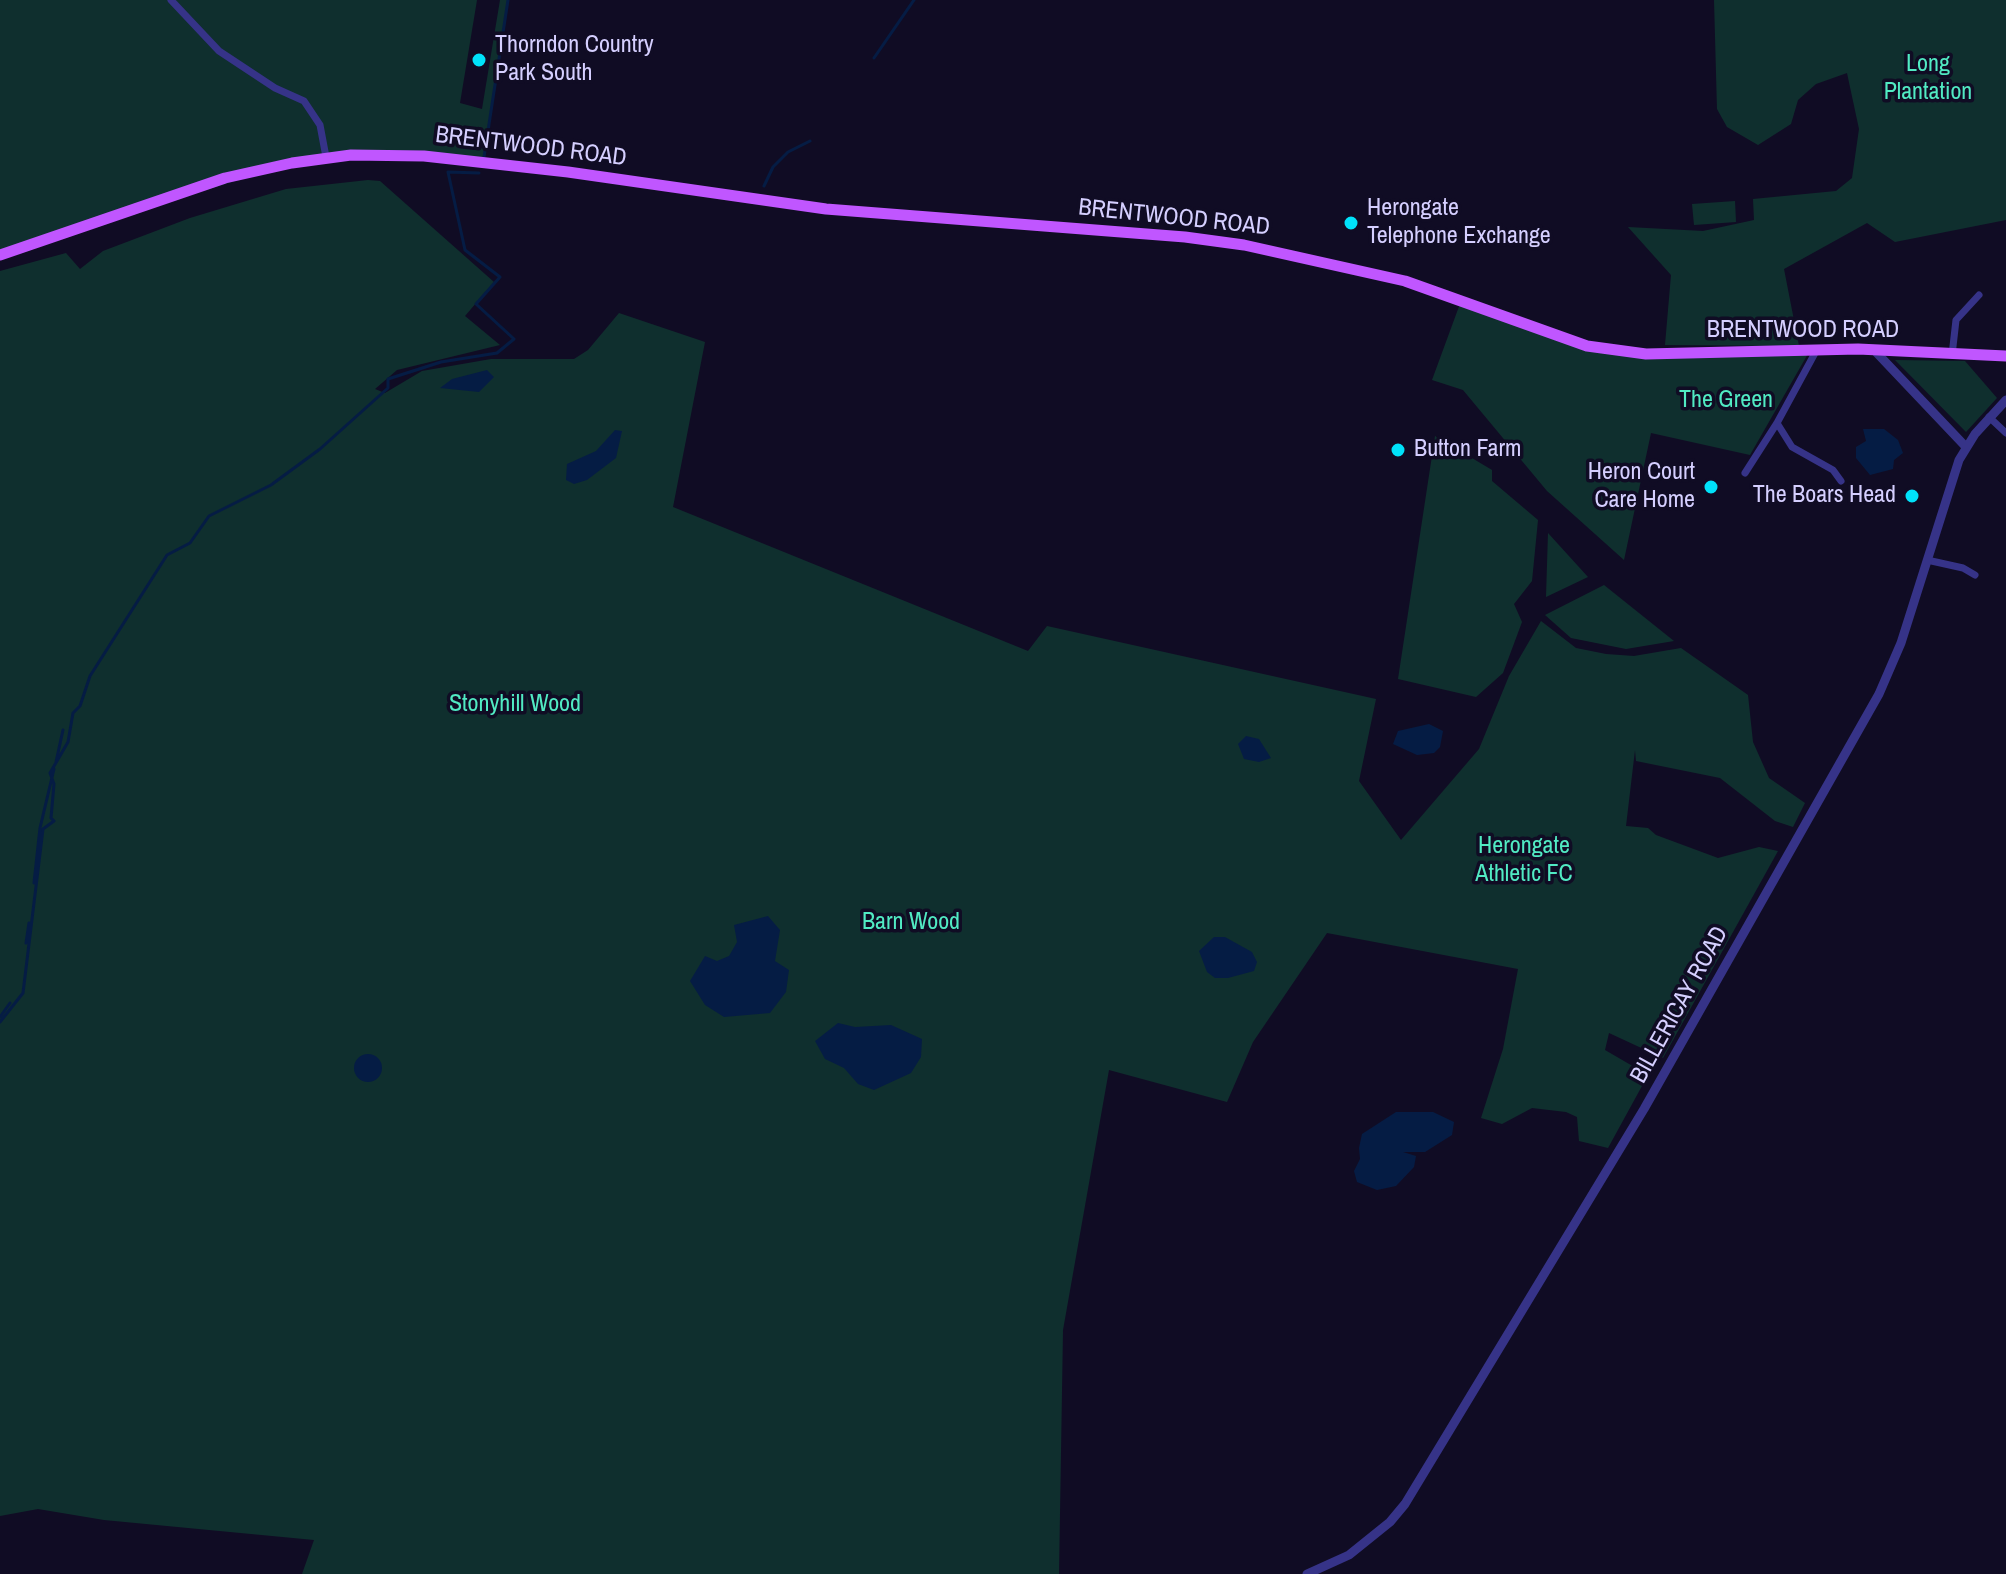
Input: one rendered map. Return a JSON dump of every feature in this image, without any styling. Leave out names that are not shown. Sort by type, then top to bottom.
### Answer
[{"type":"main road","name":"BRENTWOOD ROAD","points":[[0,255],[225,178],[326,157],[393,154],[457,158],[826,209],[1200,239],[1304,256],[1405,281],[1587,346],[1646,354],[1875,351],[2006,356]]},
{"type":"street","points":[[171,0],[219,51],[275,88],[304,101],[320,125],[326,157]]},
{"type":"street","points":[[1952,355],[1956,320],[1979,295]]},
{"type":"street","points":[[1875,351],[1966,447]]},
{"type":"street","points":[[1745,473],[1777,423],[1815,353]]},
{"type":"street","name":"BILLERICAY ROAD","points":[[1307,1574],[1349,1555],[1390,1522],[1405,1504],[1670,1065],[1859,733],[1901,643],[1966,447],[2006,400]]},
{"type":"street","points":[[1989,417],[2006,433]]},
{"type":"street","points":[[1777,423],[1792,447],[1833,470],[1841,481]]},
{"type":"street","points":[[1927,560],[1963,568],[1975,575]]},
{"type":"green space","points":[[0,0],[477,0],[460,103],[482,109],[500,0],[508,0],[484,157],[424,156],[292,163],[0,255]]},
{"type":"green space","name":"Long Plantation","points":[[1714,0],[2006,0],[2006,220],[1895,242],[1867,223],[1784,269],[1799,346],[1665,345],[1671,275],[1628,227],[1703,231],[1754,220],[1753,199],[1836,191],[1852,178],[1859,129],[1847,73],[1816,84],[1798,100],[1791,124],[1758,145],[1727,127],[1717,109]]},
{"type":"green space","points":[[380,181],[494,282],[465,316],[500,345],[397,370],[375,389],[385,393],[422,371],[491,359],[574,359],[588,350],[619,313],[705,342],[673,507],[1028,651],[1047,626],[1376,699],[1359,781],[1401,840],[1479,749],[1509,676],[1541,621],[1576,648],[1606,654],[1634,656],[1681,648],[1748,695],[1753,742],[1769,778],[1805,803],[1793,827],[1775,821],[1720,778],[1636,761],[1635,750],[1626,826],[1648,828],[1656,835],[1718,858],[1759,847],[1778,851],[1663,1058],[1609,1033],[1605,1050],[1648,1075],[1608,1148],[1579,1141],[1577,1117],[1566,1112],[1532,1108],[1502,1124],[1481,1118],[1503,1049],[1518,969],[1327,933],[1253,1042],[1227,1102],[1109,1070],[1063,1330],[1059,1574],[302,1574],[314,1540],[104,1520],[38,1509],[0,1516],[0,271],[66,253],[80,269],[103,251],[190,218],[286,189]]},
{"type":"green space","points":[[1735,201],[1736,222],[1694,225],[1692,204]]},
{"type":"green space","name":"The Green","points":[[1461,301],[1549,336],[1646,354],[1809,352],[1750,455],[1651,433],[1624,560],[1547,491],[1463,390],[1432,380]]},
{"type":"green space","points":[[1895,360],[1965,361],[1997,398],[1966,432]]},
{"type":"green space","points":[[1435,436],[1492,470],[1492,481],[1538,520],[1532,581],[1514,604],[1522,622],[1503,673],[1476,697],[1398,679]]},
{"type":"green space","points":[[1548,533],[1588,577],[1546,597]]},
{"type":"green space","points":[[1604,585],[1674,641],[1626,649],[1571,638],[1545,615]]},
{"type":"water","points":[[487,370],[494,377],[479,392],[440,388],[452,379]]},
{"type":"water","points":[[1863,429],[1884,429],[1898,440],[1903,453],[1894,460],[1893,469],[1870,475],[1856,458],[1856,447],[1866,441]]},
{"type":"water","points":[[615,430],[622,431],[616,458],[587,480],[574,484],[566,480],[567,464],[596,451]]},
{"type":"water","points":[[1429,724],[1443,731],[1440,747],[1434,753],[1417,755],[1393,744],[1398,731]]},
{"type":"water","points":[[1246,736],[1259,739],[1271,758],[1259,762],[1244,759],[1238,744]]},
{"type":"water","points":[[768,916],[780,930],[775,961],[789,970],[786,992],[770,1013],[724,1017],[705,1005],[690,981],[705,956],[717,961],[729,956],[737,942],[734,925]]},
{"type":"water","points":[[1214,937],[1225,937],[1252,952],[1257,962],[1254,971],[1228,978],[1215,978],[1207,972],[1199,951]]},
{"type":"water","points":[[838,1023],[855,1027],[891,1025],[922,1039],[921,1057],[911,1073],[874,1090],[858,1084],[844,1068],[825,1059],[815,1041]]},
{"type":"water","points":[[368,1054],[378,1058],[382,1068],[378,1078],[368,1082],[358,1078],[354,1068],[358,1058]]},
{"type":"water","points":[[1396,1112],[1433,1112],[1454,1122],[1452,1135],[1425,1152],[1403,1152],[1416,1156],[1414,1167],[1396,1186],[1377,1190],[1357,1182],[1354,1171],[1360,1159],[1362,1134]]},
{"type":"waterway","points":[[484,157],[508,0]]},
{"type":"waterway","points":[[874,58],[914,0]]},
{"type":"waterway","points":[[764,186],[773,167],[788,152],[810,141]]},
{"type":"waterway","points":[[0,1022],[23,993],[43,829],[54,821],[51,818],[54,784],[50,773],[68,742],[73,713],[80,706],[90,676],[167,555],[190,543],[209,516],[271,485],[320,449],[388,388],[388,379],[441,362],[497,353],[514,339],[476,304],[500,277],[465,250],[448,172],[479,173]]},
{"type":"waterway","points":[[56,762],[63,730]]},
{"type":"waterway","points":[[34,883],[40,828],[54,769]]},
{"type":"waterway","points":[[26,943],[29,923]]},
{"type":"waterway","points":[[0,1017],[10,1003]]},
{"type":"place","name":"Thorndon Country Park South","points":[[479,60]]},
{"type":"place","name":"Herongate Telephone Exchange","points":[[1351,223]]},
{"type":"place","name":"Button Farm","points":[[1398,450]]},
{"type":"place","name":"Heron Court Care Home","points":[[1711,487]]},
{"type":"place","name":"The Boars Head","points":[[1912,496]]},
{"type":"park label","name":"Stonyhill Wood","points":[[515,705]]},
{"type":"park label","name":"Herongate Athletic FC","points":[[1524,861]]},
{"type":"park label","name":"Barn Wood","points":[[911,923]]}]
